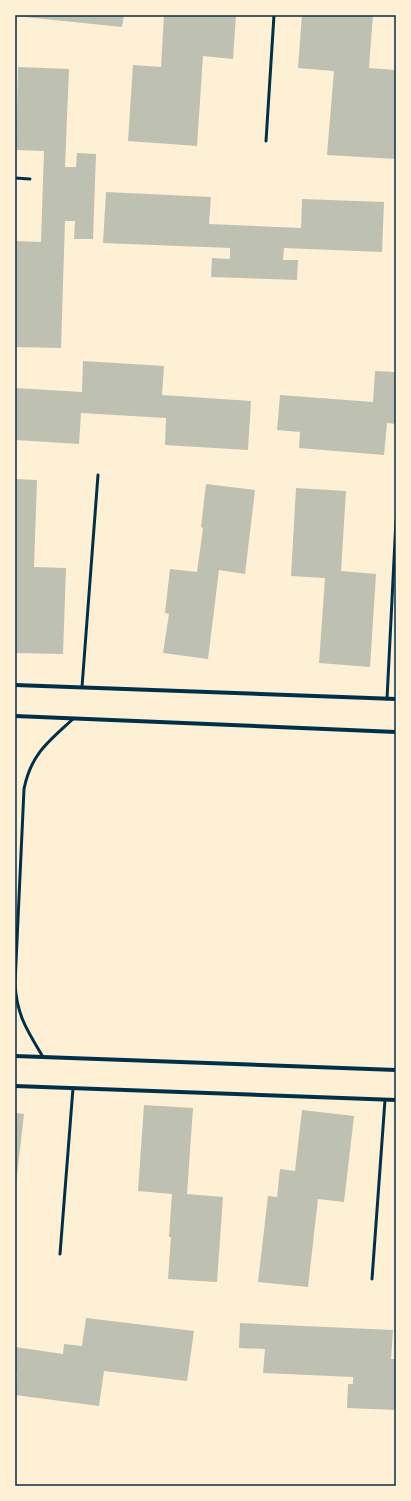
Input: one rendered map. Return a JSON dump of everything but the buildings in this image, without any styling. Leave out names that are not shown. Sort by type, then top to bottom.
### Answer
[{"type":"street","points":[[15,685],[396,699]]},
{"type":"street","points":[[15,716],[396,732]]},
{"type":"street","points":[[15,1056],[396,1070]]},
{"type":"street","points":[[15,1086],[396,1100]]},
{"type":"lane","points":[[266,141],[274,15]]},
{"type":"lane","points":[[15,178],[30,178]]},
{"type":"lane","points":[[82,687],[98,475]]},
{"type":"lane","points":[[387,699],[396,520]]},
{"type":"lane","points":[[44,1057],[21,1017],[16,1000],[24,789],[27,774],[33,760],[42,748],[72,719]]},
{"type":"lane","points":[[60,1254],[73,1088]]},
{"type":"lane","points":[[372,1279],[385,1100]]}]
